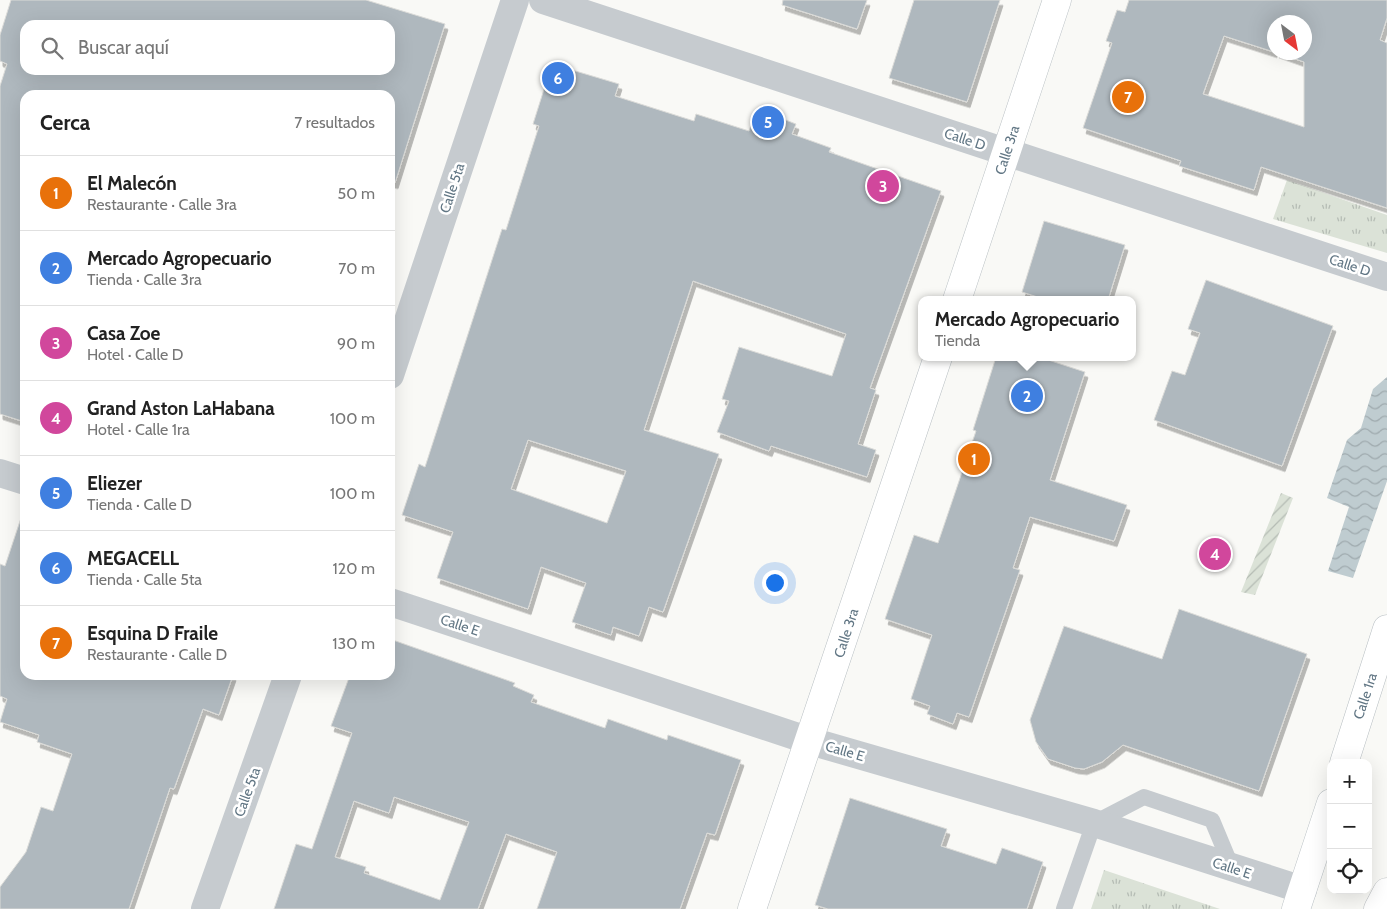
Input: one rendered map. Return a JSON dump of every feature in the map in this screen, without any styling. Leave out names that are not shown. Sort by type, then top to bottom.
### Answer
[{"type":"main road","name":"Calle 3ra","points":[[958,296],[1057,0]]},
{"type":"main road","name":"Calle 3ra","points":[[752,909],[937,361]]},
{"type":"main road","name":"Calle 1ra","points":[[1345,759],[1387,629]]},
{"type":"main road","points":[[1299,899],[1331,804]]},
{"type":"main road","points":[[1378,909],[1387,892]]},
{"type":"street","name":"Calle 5ta","points":[[395,360],[515,0]]},
{"type":"street","name":"Calle D","points":[[543,0],[1387,277]]},
{"type":"street","points":[[0,473],[20,479]]},
{"type":"street","name":"Calle E","points":[[395,604],[810,741],[1094,823],[1232,868],[1299,899]]},
{"type":"street","name":"Calle 5ta","points":[[205,909],[286,680]]},
{"type":"lane","points":[[1064,909],[1094,823],[1144,798],[1212,820],[1232,868]]},
{"type":"green space","points":[[1287,180],[1387,215],[1387,253],[1273,219]]},
{"type":"green space","points":[[1281,493],[1293,498],[1255,595],[1241,592]]},
{"type":"green space","points":[[1104,870],[1220,909],[1091,909]]},
{"type":"water","points":[[1387,377],[1387,481],[1353,578],[1328,571],[1349,507],[1327,498],[1347,440],[1361,428],[1373,389]]},
{"type":"building","points":[[11,0],[366,0],[445,24],[395,183],[395,90],[20,90],[20,420],[0,414],[0,86],[7,64],[0,61],[0,35]]},
{"type":"building","points":[[783,0],[867,0],[857,29],[782,5]]},
{"type":"building","points":[[914,0],[1000,0],[967,102],[889,78]]},
{"type":"building","points":[[1129,0],[1387,0],[1387,18],[1380,40],[1387,43],[1387,208],[1261,167],[1254,190],[1179,166],[1181,161],[1083,128],[1112,43],[1106,41],[1117,10],[1125,12]],"holes":[[[1267,15],[1312,15],[1312,60],[1298,60],[1304,62],[1304,127],[1203,94],[1224,36],[1267,50]]]},
{"type":"building","points":[[552,64],[619,84],[615,96],[694,121],[696,114],[749,131],[757,109],[796,124],[792,134],[831,148],[829,152],[941,191],[870,388],[876,390],[858,444],[876,450],[867,477],[771,446],[769,451],[717,432],[729,401],[722,399],[739,347],[832,376],[846,334],[693,281],[644,430],[719,454],[663,612],[649,607],[639,636],[613,627],[611,635],[572,622],[586,583],[541,567],[528,609],[437,578],[453,532],[402,515],[419,464],[425,467],[502,229],[506,230],[539,126],[533,124]],"holes":[[[528,440],[626,471],[607,523],[511,489]]]},
{"type":"building","points":[[1044,221],[1125,245],[1109,296],[1034,296],[1022,292]]},
{"type":"building","points":[[1206,280],[1333,326],[1282,466],[1154,420],[1172,371],[1185,375],[1200,333],[1188,329]]},
{"type":"building","points":[[995,361],[1051,361],[1085,372],[1050,480],[1127,505],[1114,541],[1030,517],[1013,568],[1020,570],[969,717],[957,713],[953,724],[927,714],[930,706],[911,699],[932,635],[885,619],[914,535],[938,543],[976,431],[973,430]]},
{"type":"building","points":[[20,521],[20,680],[231,680],[219,715],[203,709],[174,789],[170,788],[129,909],[0,909],[0,887],[26,852],[41,807],[53,811],[72,754],[37,742],[39,735],[0,722],[7,699],[0,696],[0,564],[5,566]]},
{"type":"building","points":[[1179,609],[1307,654],[1259,791],[1123,745],[1102,762],[1084,769],[1048,759],[1036,742],[1030,720],[1064,626],[1162,659]]},
{"type":"building","points":[[395,641],[515,683],[513,686],[534,695],[531,702],[605,728],[608,719],[667,740],[668,735],[741,760],[715,835],[707,833],[680,909],[537,909],[557,852],[506,834],[478,909],[274,909],[296,844],[312,849],[352,733],[331,726],[348,680],[395,680]],"holes":[[[394,797],[469,822],[440,900],[364,873],[366,867],[335,857],[354,801],[389,813]]]},
{"type":"building","points":[[850,798],[947,829],[941,846],[996,864],[1002,848],[1043,862],[1027,909],[828,909],[815,905]]},
{"type":"place","name":"MEGACELL","points":[[558,78]]},
{"type":"place","name":"Esquina D Fraile","points":[[1128,97]]},
{"type":"place","name":"Eliezer","points":[[768,122]]},
{"type":"place","name":"Casa Zoe","points":[[883,186]]},
{"type":"place","name":"Mercado Agropecuario","points":[[1027,396]]},
{"type":"place","name":"El Malecón","points":[[974,459]]},
{"type":"place","name":"Grand Aston LaHabana","points":[[1215,554]]}]
